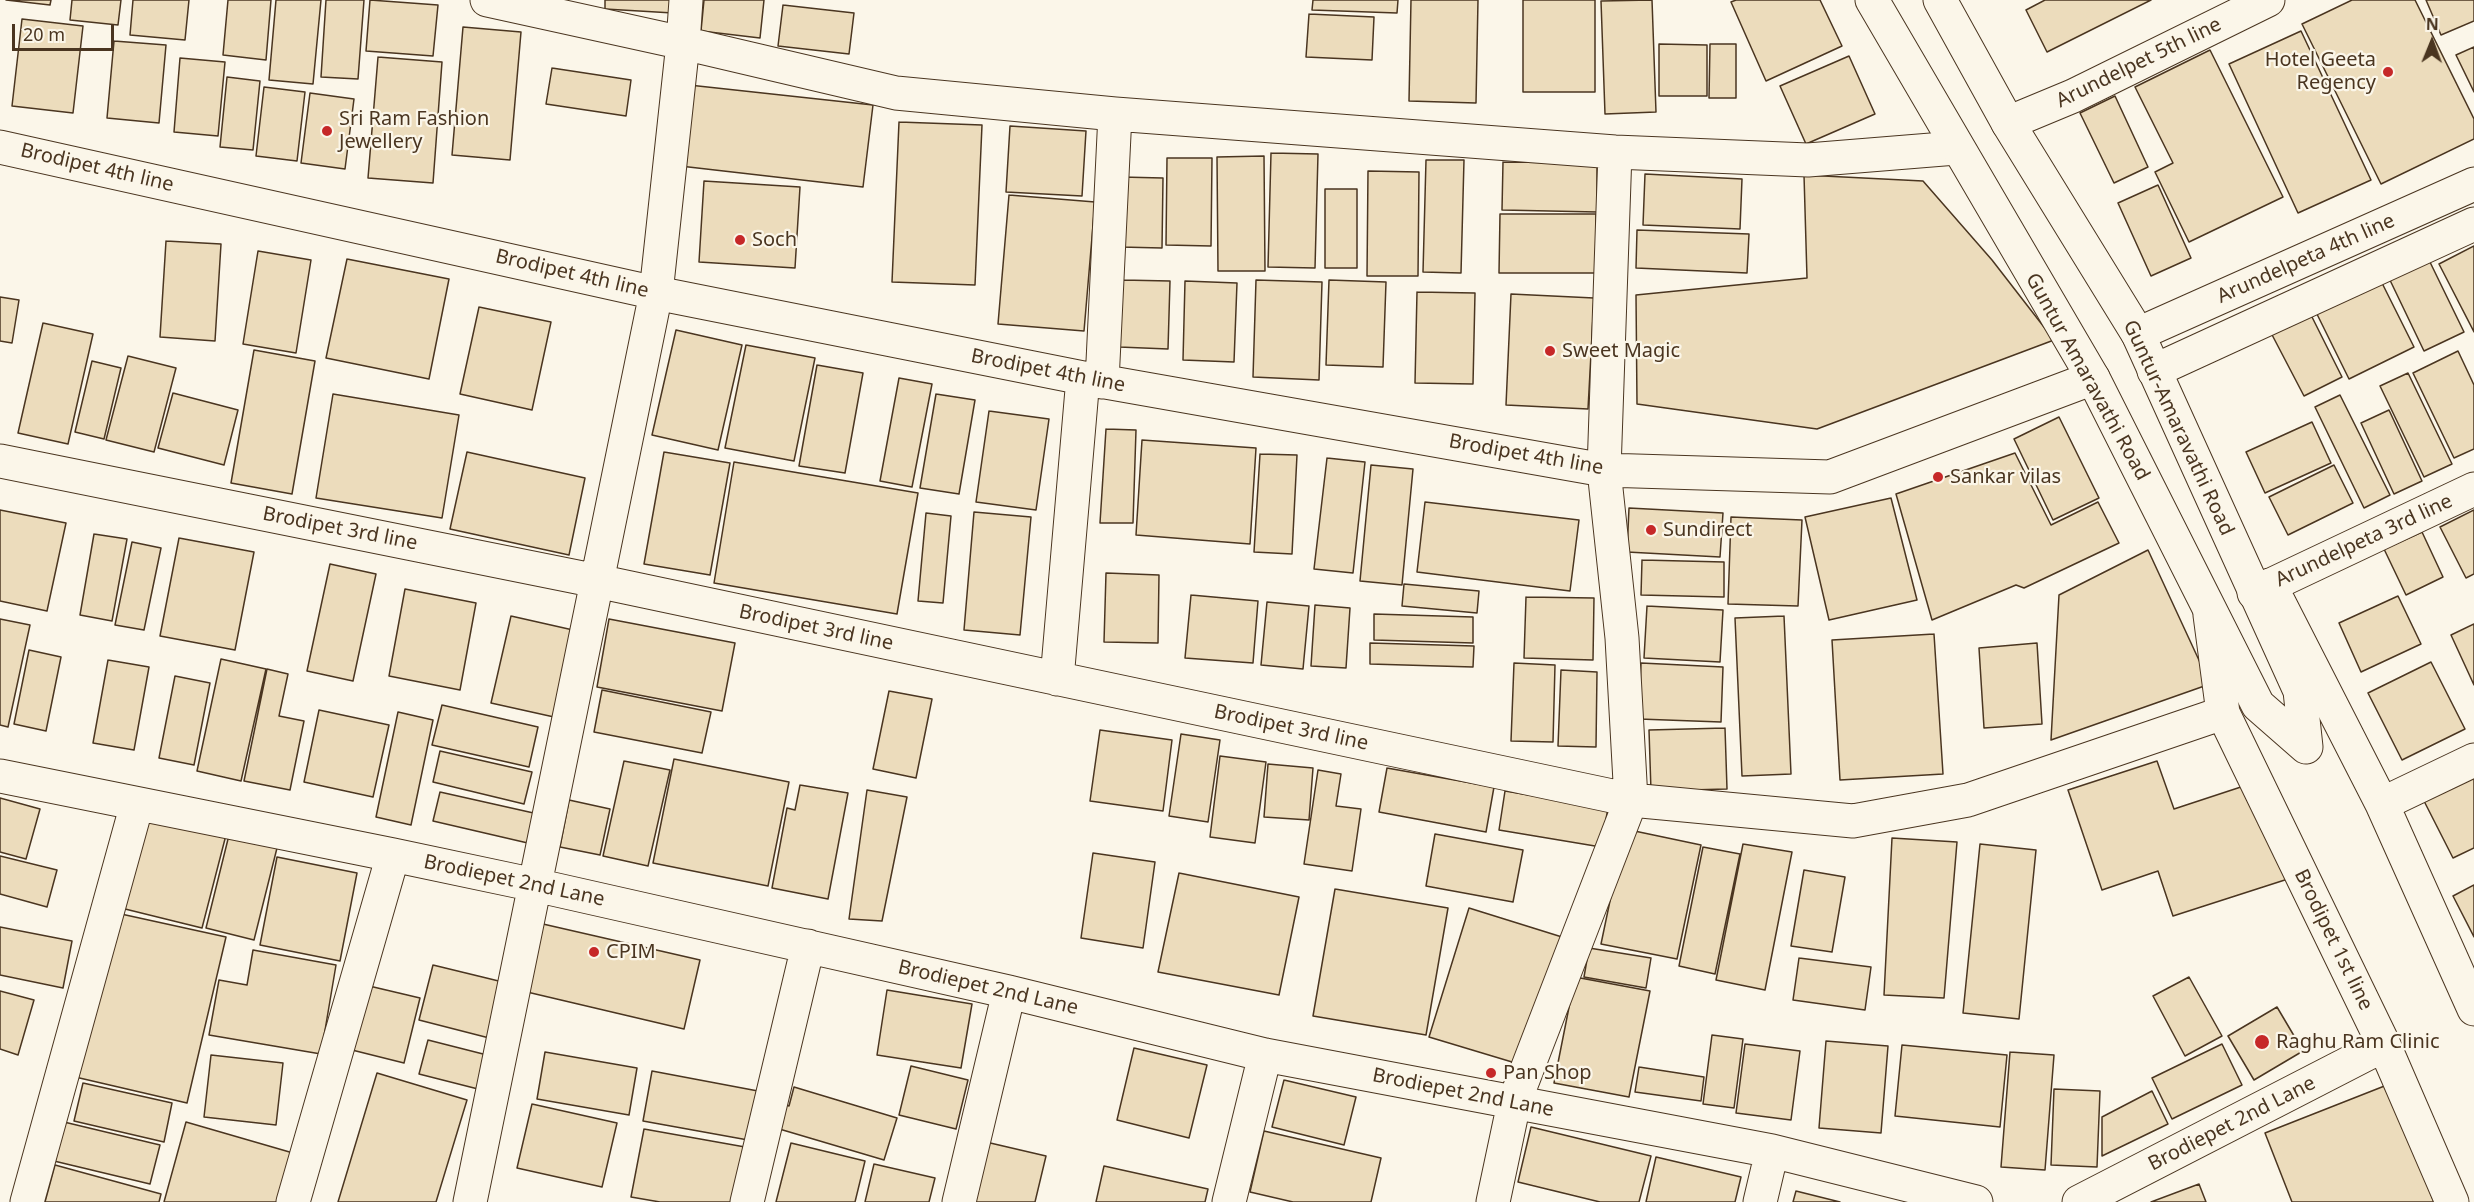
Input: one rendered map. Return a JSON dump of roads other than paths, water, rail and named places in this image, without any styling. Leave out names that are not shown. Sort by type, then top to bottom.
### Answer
[{"type":"street","points":[[487,0],[896,93],[1115,114],[1615,152],[1808,160],[1956,148]]},
{"type":"street","points":[[470,1202],[656,293],[686,0]]},
{"type":"street","name":"Guntur Amaravathi Road","points":[[1872,0],[1956,148],[2093,378],[2258,705],[2306,747]]},
{"type":"street","name":"Guntur-Amaravathi Road","points":[[1940,0],[2008,123],[2138,334],[2262,589],[2300,691],[2306,747]]},
{"type":"street","name":"Arundelpet 5th line","points":[[2008,123],[2073,96],[2268,0]]},
{"type":"street","points":[[1057,678],[1093,380],[1115,114]]},
{"type":"street","name":"Brodipet 4th line","points":[[0,147],[656,293],[1093,380],[1604,470],[1830,477],[2093,378]]},
{"type":"street","points":[[1493,1202],[1514,1103],[1631,800],[1622,639],[1604,470],[1615,152]]},
{"type":"street","name":"Arundelpeta 4th line","points":[[2138,334],[2474,184]]},
{"type":"street","name":"Arundelpeta 4th line","points":[[2154,371],[2474,224]]},
{"type":"street","name":"Brodipet 3rd line","points":[[0,461],[597,581],[1631,800],[1853,821],[1968,800],[2223,713]]},
{"type":"street","name":"Arundelpeta 3rd line","points":[[2262,589],[2474,489]]},
{"type":"street","points":[[2262,589],[2382,804],[2473,1003]]},
{"type":"street","name":"Brodipet 1st line","points":[[2210,608],[2223,713],[2384,1045],[2452,1202]]},
{"type":"street","points":[[2382,804],[2474,760]]},
{"type":"street","name":"Brodiepet 2nd Lane","points":[[0,776],[535,885],[1009,992],[1265,1055],[1773,1152],[1976,1202]]},
{"type":"street","points":[[27,1202],[137,804]]},
{"type":"street","points":[[293,1202],[393,855]]},
{"type":"street","points":[[747,1202],[808,946]]},
{"type":"street","points":[[959,1202],[1009,992]]},
{"type":"street","name":"Brodiepet 2nd Lane","points":[[2079,1202],[2384,1045]]},
{"type":"street","points":[[1228,1202],[1265,1055]]},
{"type":"street","points":[[1760,1202],[1773,1152]]},
{"type":"place","name":"Hotel Geeta Regency","points":[[2388,72]]},
{"type":"place","name":"Sri Ram Fashion Jewellery","points":[[327,131]]},
{"type":"place","name":"Soch","points":[[740,240]]},
{"type":"place","name":"Sweet Magic","points":[[1550,351]]},
{"type":"place","name":"Sankar vilas","points":[[1938,477]]},
{"type":"place","name":"Sundirect","points":[[1651,530]]},
{"type":"place","name":"CPIM","points":[[594,952]]},
{"type":"place","name":"Raghu Ram Clinic","points":[[2262,1042]]},
{"type":"place","name":"Pan Shop","points":[[1491,1073]]}]
